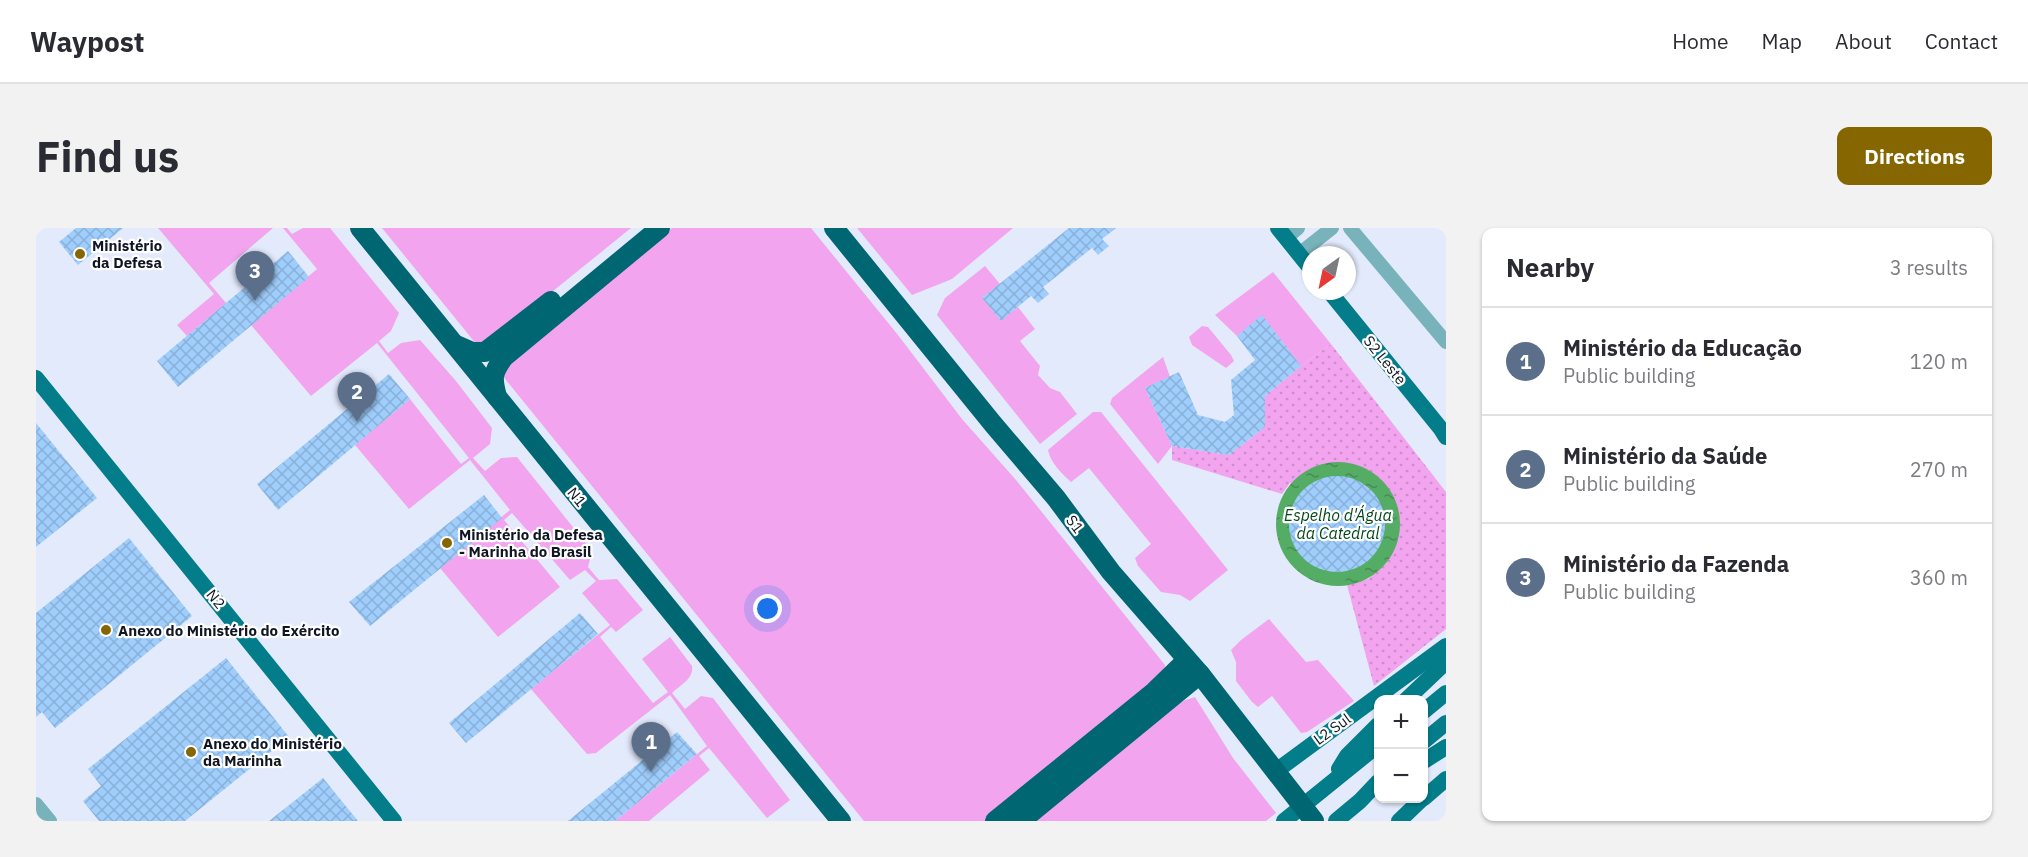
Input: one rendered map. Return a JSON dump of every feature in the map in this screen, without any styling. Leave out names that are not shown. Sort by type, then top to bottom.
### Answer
[{"type":"highway","name":"N1","points":[[360,228],[841,821]]},
{"type":"highway","points":[[456,345],[472,352],[485,352],[495,346],[641,228]]},
{"type":"highway","points":[[497,399],[493,382],[495,369],[504,357],[660,228]]},
{"type":"highway","name":"S1","points":[[834,228],[985,415],[1056,498],[1111,572],[1193,667],[1314,821]]},
{"type":"highway","points":[[995,821],[1154,692],[1193,667]]},
{"type":"highway","points":[[1021,821],[1193,667]]},
{"type":"main road","points":[[1287,231],[1302,258]]},
{"type":"main road","name":"S2 Leste","points":[[1336,300],[1444,433]]},
{"type":"main road","name":"N2","points":[[36,378],[394,821]]},
{"type":"main road","name":"L2 Sul","points":[[1276,771],[1446,646]]},
{"type":"main road","points":[[1410,695],[1446,662]]},
{"type":"main road","points":[[1428,708],[1446,693]]},
{"type":"main road","points":[[1428,738],[1446,723]]},
{"type":"main road","points":[[1332,781],[1347,756],[1374,729]]},
{"type":"main road","points":[[1428,758],[1446,747]]},
{"type":"main road","points":[[1284,821],[1374,748]]},
{"type":"main road","points":[[1428,794],[1446,779]]},
{"type":"main road","points":[[1336,821],[1374,786]]},
{"type":"main road","points":[[1360,801],[1374,792]]},
{"type":"main road","points":[[1399,821],[1418,803]]},
{"type":"street","points":[[1299,254],[1332,228]]},
{"type":"street","points":[[1350,228],[1446,342]]},
{"type":"street","points":[[36,804],[50,821]]},
{"type":"shaded area","points":[[158,228],[273,228],[209,283],[226,303],[187,336],[177,325],[214,294]]},
{"type":"shaded area","points":[[283,228],[287,228],[292,234],[303,228],[330,228],[399,313],[391,331],[379,341],[388,353],[401,343],[420,340],[456,381],[492,428],[490,444],[473,458],[485,471],[501,458],[517,457],[592,551],[588,567],[599,580],[617,579],[643,610],[616,632],[611,627],[600,637],[653,703],[668,692],[642,659],[670,637],[692,666],[689,678],[672,693],[685,709],[701,696],[713,698],[790,800],[767,818],[709,748],[699,756],[710,770],[649,821],[615,821],[707,746],[670,695],[596,753],[587,754],[531,689],[610,625],[582,593],[596,581],[585,570],[570,580],[512,513],[504,520],[560,587],[498,637],[440,568],[510,510],[470,460],[409,509],[355,445],[410,399],[461,464],[469,458],[377,343],[311,396],[251,325],[317,269]]},
{"type":"shaded area","points":[[382,228],[631,228],[521,317],[484,343],[477,345]]},
{"type":"shaded area","points":[[672,228],[811,228],[898,335],[962,419],[1016,480],[1165,665],[1164,672],[987,821],[864,821],[501,374],[534,336]]},
{"type":"shaded area","points":[[857,228],[1013,228],[952,279],[912,295]]},
{"type":"shaded area","points":[[985,266],[1000,284],[982,298],[1001,320],[1018,307],[1035,329],[1020,341],[1040,366],[1038,375],[1050,388],[1060,392],[1077,414],[1040,444],[937,315],[945,298]]},
{"type":"shaded area","points":[[1273,272],[1331,344],[1301,366],[1262,316],[1237,336],[1215,315]]},
{"type":"shaded area","points":[[1202,326],[1208,327],[1231,355],[1234,361],[1226,368],[1192,345],[1189,337]]},
{"type":"shaded area","points":[[1331,344],[1446,492],[1446,629],[1374,686],[1347,585],[1368,579],[1387,563],[1290,483],[1282,494],[1172,460],[1172,446],[1229,455],[1265,427],[1265,396]]},
{"type":"shaded area","points":[[1163,357],[1170,377],[1145,388],[1172,446],[1158,464],[1110,404],[1112,398]]},
{"type":"shaded area","points":[[1093,412],[1101,412],[1228,570],[1190,601],[1180,595],[1161,592],[1138,566],[1135,558],[1151,544],[1089,468],[1071,482],[1051,459],[1048,450]]},
{"type":"shaded area","points":[[1269,619],[1306,662],[1318,660],[1354,701],[1307,732],[1301,733],[1272,696],[1258,707],[1236,681],[1236,662],[1231,650]]},
{"type":"shaded area","points":[[1195,697],[1233,758],[1276,813],[1266,821],[1031,821],[1151,724],[1183,701]]},
{"type":"water","name":"Espelho d'Água da Catedral","points":[[1338,462],[1362,467],[1382,480],[1395,500],[1400,524],[1395,548],[1382,568],[1362,581],[1338,586],[1314,581],[1294,568],[1281,548],[1276,524],[1281,500],[1294,480],[1314,467]]},
{"type":"building","name":"Ministério da Defesa","points":[[76,228],[123,228],[78,265],[59,242]]},
{"type":"building","points":[[1069,228],[1116,228],[1102,239],[1109,246],[1098,255],[1092,248],[1043,287],[1049,294],[1038,303],[1031,296],[1001,321],[982,298]]},
{"type":"building","points":[[288,251],[309,277],[178,387],[157,361]]},
{"type":"building","points":[[1262,315],[1301,366],[1265,396],[1265,427],[1229,455],[1172,446],[1145,388],[1179,372],[1198,415],[1225,422],[1234,415],[1231,380],[1255,360],[1237,336]]},
{"type":"building","points":[[389,374],[410,399],[278,510],[257,484]]},
{"type":"building","points":[[36,423],[97,498],[36,547]]},
{"type":"building","points":[[1337,476],[1355,480],[1371,490],[1381,506],[1385,524],[1381,542],[1371,558],[1355,568],[1337,572],[1319,568],[1303,558],[1293,542],[1289,524],[1293,506],[1303,490],[1319,480]]},
{"type":"building","name":"Ministério da Defesa - Marinha do Brasil","points":[[484,495],[502,518],[370,626],[349,602]]},
{"type":"building","name":"Anexo do Ministério do Exército","points":[[129,538],[192,616],[55,728],[42,712],[36,717],[36,613]]},
{"type":"building","points":[[580,613],[598,634],[466,743],[449,723]]},
{"type":"building","name":"Anexo do Ministério da Marinha","points":[[226,658],[289,737],[185,821],[99,821],[83,801],[101,786],[88,769]]},
{"type":"building","points":[[677,732],[697,754],[615,821],[568,821]]},
{"type":"building","points":[[323,778],[358,821],[269,821],[303,794]]},
{"type":"place","name":"Ministério da Defesa","points":[[80,254]]},
{"type":"place","name":"Ministério da Fazenda","points":[[255,301]]},
{"type":"place","name":"Ministério da Saúde","points":[[357,422]]},
{"type":"place","name":"Ministério da Defesa - Marinha do Brasil","points":[[447,543]]},
{"type":"place","name":"Anexo do Ministério do Exército","points":[[106,630]]},
{"type":"place","name":"Anexo do Ministério da Marinha","points":[[191,752]]},
{"type":"place","name":"Ministério da Educação","points":[[651,772]]}]
